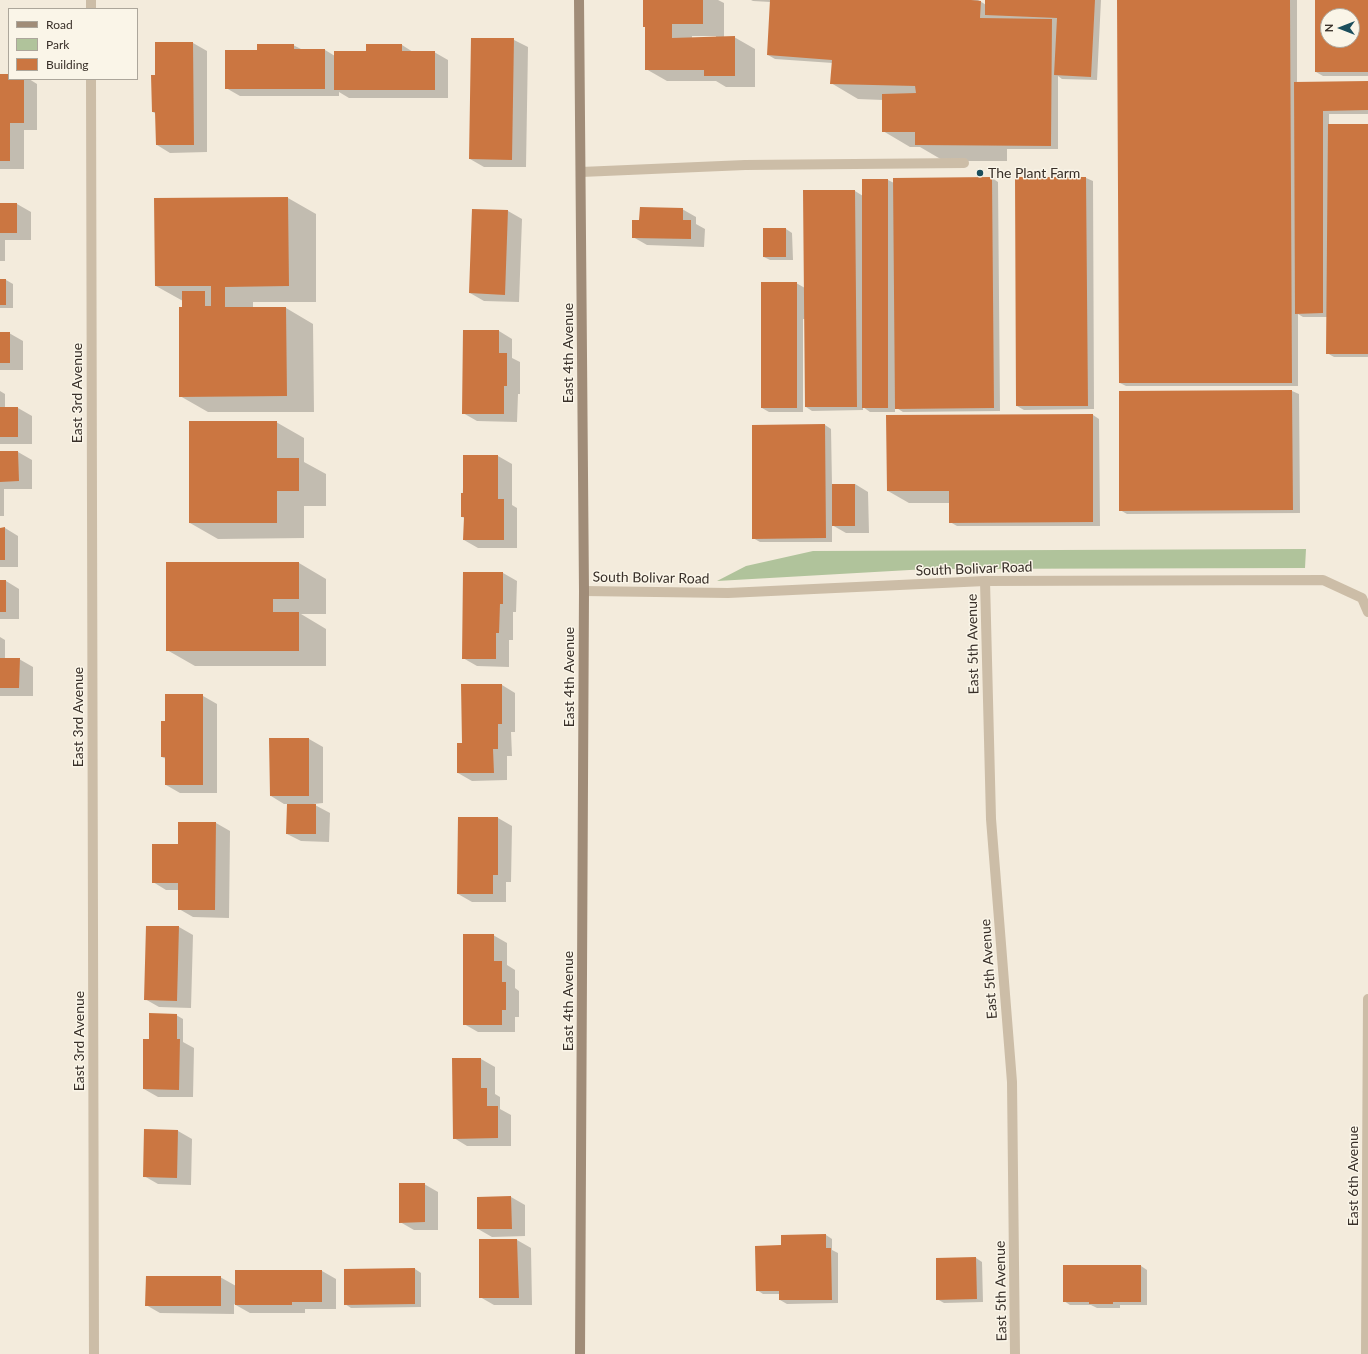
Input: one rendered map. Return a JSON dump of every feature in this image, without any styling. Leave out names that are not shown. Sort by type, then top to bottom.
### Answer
[{"type":"street","name":"East 4th Avenue","points":[[579,0],[584,591],[580,1354]]},
{"type":"street","name":"East 3rd Avenue","points":[[91,80],[94,1354]]},
{"type":"street","points":[[580,172],[745,165],[964,163]]},
{"type":"street","name":"South Bolivar Road","points":[[584,591],[728,593],[985,581],[1323,580],[1362,598],[1368,612]]},
{"type":"street","name":"East 5th Avenue","points":[[985,581],[992,819],[1012,1082],[1015,1354]]},
{"type":"street","name":"East 6th Avenue","points":[[1366,1354],[1368,999]]},
{"type":"green space","points":[[1306,549],[1305,568],[927,569],[717,581],[746,566],[813,551]]},
{"type":"building","points":[[643,0],[703,0],[703,24],[672,24],[672,38],[735,36],[735,76],[704,76],[704,70],[645,70],[645,27],[643,27]]},
{"type":"building","points":[[770,0],[971,0],[981,1],[980,18],[1052,19],[1051,146],[915,145],[915,132],[882,132],[882,94],[916,93],[915,86],[830,84],[832,60],[767,55]]},
{"type":"building","points":[[985,0],[1095,0],[1091,77],[1054,75],[1057,18],[985,15]]},
{"type":"building","points":[[1117,0],[1290,0],[1292,383],[1119,383]]},
{"type":"building","points":[[1315,0],[1368,0],[1368,72],[1315,72]]},
{"type":"building","points":[[471,38],[514,38],[512,160],[469,159]]},
{"type":"building","points":[[155,42],[193,42],[194,145],[156,145],[155,112],[152,112],[151,75],[155,75]]},
{"type":"building","points":[[257,44],[294,44],[294,49],[325,49],[325,89],[225,89],[225,50],[257,50]]},
{"type":"building","points":[[366,44],[402,44],[402,51],[435,51],[435,90],[334,90],[334,51],[366,51]]},
{"type":"building","points":[[0,74],[8,74],[8,80],[24,80],[24,123],[10,123],[10,161],[0,161]]},
{"type":"building","points":[[1368,81],[1368,110],[1323,111],[1323,313],[1295,314],[1294,82]]},
{"type":"building","points":[[1328,124],[1368,124],[1368,354],[1326,354]]},
{"type":"building","points":[[992,177],[994,408],[895,409],[893,178]]},
{"type":"building","points":[[1015,177],[1086,177],[1088,406],[1016,406]]},
{"type":"building","points":[[862,179],[888,179],[888,408],[862,408]]},
{"type":"building","points":[[803,190],[855,190],[857,407],[805,407]]},
{"type":"building","points":[[288,197],[289,286],[225,287],[225,307],[286,307],[287,396],[179,397],[179,307],[182,307],[182,291],[205,291],[205,306],[211,306],[211,286],[155,286],[154,198]]},
{"type":"building","points":[[0,203],[17,203],[17,233],[0,233]]},
{"type":"building","points":[[640,207],[683,208],[683,220],[691,220],[691,239],[632,238],[632,220],[639,220]]},
{"type":"building","points":[[472,209],[508,210],[505,295],[469,293]]},
{"type":"building","points":[[763,228],[786,228],[786,257],[763,257]]},
{"type":"building","points":[[0,279],[6,279],[6,305],[0,305]]},
{"type":"building","points":[[761,282],[797,282],[797,408],[761,408]]},
{"type":"building","points":[[463,330],[499,330],[499,353],[507,353],[507,386],[504,386],[504,414],[462,414]]},
{"type":"building","points":[[0,332],[10,332],[10,363],[0,363]]},
{"type":"building","points":[[1292,390],[1293,510],[1119,511],[1119,391]]},
{"type":"building","points":[[0,407],[18,407],[18,437],[0,437]]},
{"type":"building","points":[[1093,414],[1093,522],[949,523],[949,491],[887,491],[886,415]]},
{"type":"building","points":[[189,421],[277,421],[277,458],[299,458],[299,491],[277,491],[277,523],[189,523]]},
{"type":"building","points":[[825,424],[826,538],[752,539],[752,425]]},
{"type":"building","points":[[0,451],[18,451],[19,481],[0,482]]},
{"type":"building","points":[[463,455],[498,455],[498,499],[504,499],[504,540],[463,540],[464,517],[461,517],[461,493],[463,493]]},
{"type":"building","points":[[832,484],[855,484],[855,526],[832,526]]},
{"type":"building","points":[[5,527],[5,560],[0,560],[0,528]]},
{"type":"building","points":[[166,562],[299,562],[299,599],[273,599],[273,612],[299,612],[299,651],[166,651]]},
{"type":"building","points":[[463,572],[503,572],[503,604],[500,604],[499,633],[496,633],[496,659],[462,659]]},
{"type":"building","points":[[0,580],[6,580],[6,612],[0,612]]},
{"type":"building","points":[[0,658],[20,658],[19,688],[0,688]]},
{"type":"building","points":[[461,684],[502,684],[502,724],[498,724],[498,749],[493,749],[494,773],[457,773],[457,743],[462,743]]},
{"type":"building","points":[[165,694],[203,694],[203,785],[165,785],[165,757],[161,757],[161,721],[165,721]]},
{"type":"building","points":[[269,738],[309,738],[309,796],[270,796]]},
{"type":"building","points":[[287,804],[316,804],[316,834],[286,834]]},
{"type":"building","points":[[458,817],[498,817],[498,875],[493,875],[493,894],[457,894]]},
{"type":"building","points":[[178,822],[216,822],[215,910],[178,910],[178,883],[152,883],[152,844],[178,844]]},
{"type":"building","points":[[146,926],[179,926],[177,1001],[144,1000]]},
{"type":"building","points":[[463,934],[494,934],[494,961],[502,961],[502,982],[506,982],[506,1010],[502,1010],[502,1025],[463,1025]]},
{"type":"building","points":[[149,1013],[177,1014],[177,1039],[180,1039],[179,1090],[143,1089],[143,1039],[149,1039]]},
{"type":"building","points":[[452,1058],[481,1058],[481,1088],[487,1088],[487,1106],[498,1106],[498,1138],[453,1139]]},
{"type":"building","points":[[144,1129],[178,1130],[177,1178],[143,1177]]},
{"type":"building","points":[[399,1183],[425,1183],[425,1222],[399,1223]]},
{"type":"building","points":[[511,1196],[512,1229],[477,1229],[477,1197]]},
{"type":"building","points":[[826,1234],[826,1248],[831,1248],[832,1300],[779,1300],[779,1291],[756,1291],[755,1246],[781,1245],[781,1235]]},
{"type":"building","points":[[479,1239],[517,1239],[519,1298],[479,1298]]},
{"type":"building","points":[[976,1257],[977,1299],[936,1300],[936,1258]]},
{"type":"building","points":[[1063,1265],[1141,1265],[1141,1302],[1089,1304],[1089,1302],[1063,1302]]},
{"type":"building","points":[[415,1268],[415,1304],[344,1305],[344,1269]]},
{"type":"building","points":[[235,1270],[322,1270],[322,1302],[292,1302],[292,1305],[235,1305]]},
{"type":"building","points":[[146,1276],[221,1276],[221,1306],[145,1306]]},
{"type":"place","name":"The Plant Farm","points":[[980,173]]}]
